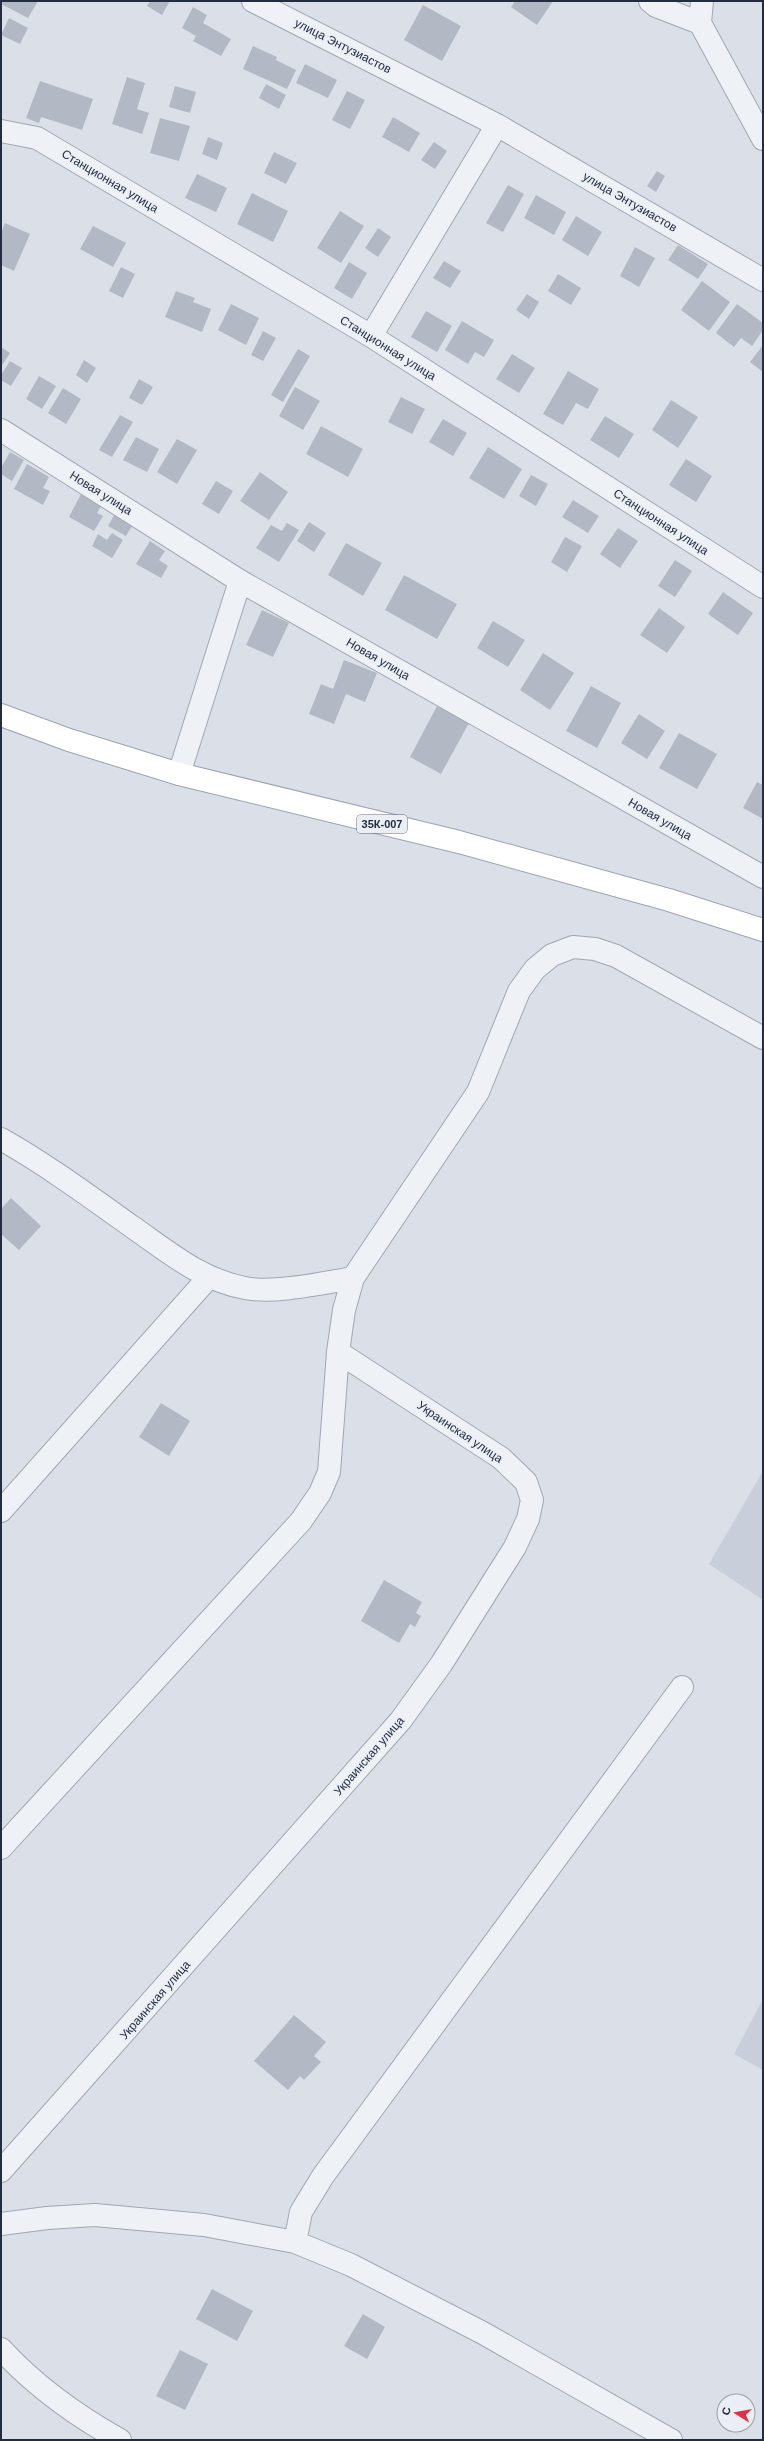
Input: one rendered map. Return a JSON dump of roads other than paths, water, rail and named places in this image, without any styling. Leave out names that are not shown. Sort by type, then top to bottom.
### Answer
[{"type":"main road","name":"35К-007","points":[[1,715],[69,740],[179,774],[459,842],[683,904],[763,930]]},
{"type":"street","name":"улица Энтузиастов","points":[[253,1],[497,124],[763,280]]},
{"type":"street","points":[[650,1],[656,6],[700,23]]},
{"type":"street","points":[[702,1],[700,23],[763,138]]},
{"type":"street","points":[[371,336],[497,124]]},
{"type":"street","name":"Станционная улица","points":[[1,132],[37,138],[371,336],[763,587]]},
{"type":"street","name":"Новая улица","points":[[1,430],[240,581],[763,877]]},
{"type":"street","points":[[179,774],[240,581]]},
{"type":"street","points":[[1,1848],[301,1521],[320,1493],[329,1472],[338,1352],[344,1310],[353,1278],[478,1092],[519,991],[535,969],[552,955],[573,947],[595,950],[616,956],[763,1038]]},
{"type":"street","points":[[4,1145],[33,1157],[182,1262],[209,1277],[246,1288],[291,1288],[353,1278]]},
{"type":"street","points":[[1,1511],[209,1277]]},
{"type":"street","name":"Украинская улица","points":[[1,2171],[401,1720],[462,1630],[515,1547],[528,1519],[532,1500],[526,1482],[501,1458],[338,1352]]},
{"type":"street","points":[[296,2242],[301,2212],[323,2176],[682,1686]]},
{"type":"street","points":[[1,2224],[47,2218],[95,2215],[204,2225],[296,2242],[351,2265],[483,2333],[671,2440]]},
{"type":"street","points":[[1,2348],[25,2375],[60,2403],[120,2440]]}]
